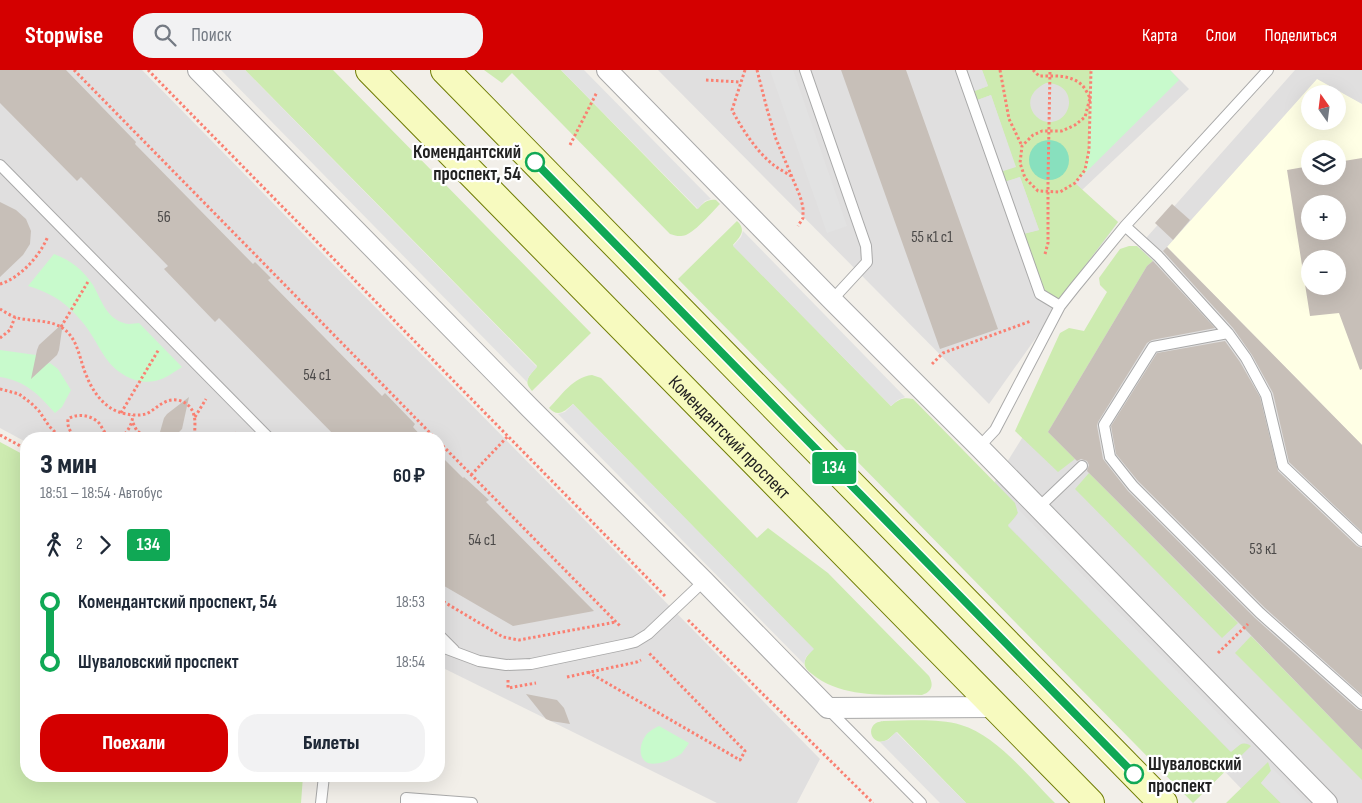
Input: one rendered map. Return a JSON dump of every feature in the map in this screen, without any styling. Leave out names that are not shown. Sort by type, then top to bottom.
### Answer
[{"type":"main road","name":"Комендантский проспект","points":[[370,70],[1090,803]]},
{"type":"main road","points":[[445,70],[1162,803]]},
{"type":"street","points":[[198,70],[828,708],[994,707]]},
{"type":"street","points":[[608,70],[1327,803]]},
{"type":"lane","points":[[805,70],[866,246],[867,262],[832,300]]},
{"type":"lane","points":[[961,70],[1040,294],[1060,306]]},
{"type":"lane","points":[[979,447],[995,430],[1060,306],[1125,226],[1268,70]]},
{"type":"lane","points":[[0,164],[263,432]]},
{"type":"lane","points":[[1125,226],[1158,256],[1228,333],[1246,358],[1266,395],[1283,466],[1362,541]]},
{"type":"lane","points":[[1228,333],[1153,347],[1104,424],[1110,457],[1133,486],[1260,613],[1362,704]]},
{"type":"lane","points":[[1038,508],[1082,466]]},
{"type":"lane","points":[[445,648],[479,661],[506,665],[531,664],[635,642],[648,634],[704,581]]},
{"type":"lane","points":[[445,641],[456,652]]},
{"type":"lane","points":[[828,708],[921,803]]},
{"type":"lane","points":[[321,803],[323,782]]},
{"type":"lane","points":[[406,803],[406,798],[472,803]]},
{"type":"path","points":[[74,70],[429,432]]},
{"type":"path","points":[[148,70],[676,607],[873,803]]},
{"type":"path","points":[[570,145],[608,70]]},
{"type":"path","points":[[745,70],[732,110],[740,126],[754,145],[772,164],[792,177]]},
{"type":"path","points":[[757,70],[776,139],[803,207],[803,218],[798,226]]},
{"type":"path","points":[[1000,70],[1009,119],[1022,146],[1020,163],[1025,178],[1038,191],[1060,192],[1075,183],[1085,170],[1089,150],[1091,70]]},
{"type":"path","points":[[1022,146],[1033,135],[1042,131],[1062,131],[1075,125],[1085,117],[1090,98],[1082,85],[1071,78],[1039,76],[1033,70]]},
{"type":"path","points":[[1033,273],[1042,263],[1048,243],[1050,70]]},
{"type":"path","points":[[706,80],[740,82]]},
{"type":"path","points":[[0,284],[27,267],[44,245],[54,220]]},
{"type":"path","points":[[62,327],[98,265]]},
{"type":"path","points":[[0,309],[15,317],[47,322],[62,327],[72,338],[80,352],[86,376],[95,392],[107,406],[121,413],[145,414],[158,408],[165,402],[175,399],[184,402],[192,408],[195,418],[194,432]]},
{"type":"path","points":[[0,338],[10,330],[15,317]]},
{"type":"path","points":[[932,364],[943,353],[1034,320]]},
{"type":"path","points":[[121,413],[167,334]]},
{"type":"path","points":[[0,389],[19,394],[31,402],[55,432]]},
{"type":"path","points":[[71,432],[68,426],[68,419],[79,415],[90,417],[98,422],[105,432]]},
{"type":"path","points":[[132,422],[137,431],[128,431],[133,415]]},
{"type":"path","points":[[0,434],[20,446]]},
{"type":"path","points":[[471,474],[508,436]]},
{"type":"path","points":[[445,448],[745,751],[740,760],[588,672]]},
{"type":"path","points":[[445,603],[503,637],[519,640],[616,622]]},
{"type":"path","points":[[1218,654],[1254,619]]},
{"type":"shaded area","points":[[0,70],[142,70],[820,759],[797,803],[717,803],[445,669],[445,432],[20,432],[20,439],[0,428]]},
{"type":"shaded area","points":[[221,70],[245,70],[537,367],[529,376],[527,382]]},
{"type":"shaded area","points":[[561,70],[584,70],[711,199],[705,201],[698,209]]},
{"type":"shaded area","points":[[658,70],[1170,70],[1189,89],[1082,190],[1118,222],[989,404]]},
{"type":"shaded area","points":[[770,70],[793,70],[847,226],[827,233]]},
{"type":"shaded area","points":[[961,70],[982,70],[988,86],[969,93]]},
{"type":"shaded area","points":[[1295,70],[1362,70],[1362,803],[1255,803],[976,512],[1147,237]]},
{"type":"shaded area","points":[[1317,79],[1328,85],[1312,85]]},
{"type":"shaded area","points":[[991,95],[1016,167],[997,173],[972,102]]},
{"type":"shaded area","points":[[1346,95],[1362,104],[1362,445],[1167,247],[1301,97],[1301,130],[1346,130]]},
{"type":"shaded area","points":[[1020,177],[1039,230],[1019,235],[1001,183]]},
{"type":"shaded area","points":[[743,231],[905,397],[891,406],[733,246],[741,237]]},
{"type":"shaded area","points":[[573,404],[814,649],[806,657],[804,664],[558,414],[565,412]]},
{"type":"shaded area","points":[[1017,508],[1247,743],[1242,743],[1231,752],[1008,525],[1016,517],[1018,513]]},
{"type":"shaded area","points":[[896,732],[966,803],[940,803],[880,742],[888,740]]},
{"type":"shaded area","points":[[1270,766],[1307,803],[1281,803],[1261,783],[1271,771]]},
{"type":"green space","points":[[245,70],[333,70],[591,333],[532,391],[527,381],[537,366]]},
{"type":"green space","points":[[484,70],[561,70],[697,209],[710,200],[716,200],[720,204],[690,233],[680,236],[670,234],[512,73],[502,83]]},
{"type":"green space","points":[[982,70],[1091,70],[1089,150],[1085,170],[1075,183],[1118,222],[1056,304],[1040,294],[1019,235],[1039,230],[1020,177],[1001,183],[997,173],[1015,166],[991,95],[972,102],[969,93],[988,86]],"holes":[[[1046,83],[1057,85],[1068,96],[1069,104],[1067,111],[1063,117],[1056,121],[1043,121],[1031,109],[1030,100],[1034,92]]]},
{"type":"green space","points":[[1091,70],[1170,70],[1179,80],[1075,183],[1085,170],[1089,150]]},
{"type":"green space","points":[[1053,140],[1060,143],[1066,149],[1069,160],[1068,168],[1060,177],[1053,180],[1045,180],[1038,177],[1030,168],[1029,156],[1032,149],[1041,141]]},
{"type":"green space","points":[[737,221],[742,230],[733,245],[891,406],[901,399],[913,399],[1015,503],[1018,513],[1008,526],[1230,751],[1243,744],[1251,746],[1193,803],[678,279]]},
{"type":"green space","points":[[1137,246],[1153,261],[1147,266],[1048,432],[1075,459],[1058,472],[1015,431],[1060,333],[1069,328],[1084,331],[1107,292],[1100,285],[1099,278],[1120,249]]},
{"type":"green space","points":[[54,254],[76,266],[85,274],[113,317],[126,324],[139,323],[182,367],[162,379],[148,382],[133,379],[120,373],[109,363],[92,336],[72,310],[55,297],[28,286]]},
{"type":"green space","points":[[0,350],[36,355],[37,360],[45,364],[50,363],[58,369],[71,390],[62,407],[55,413],[31,389],[0,377]]},
{"type":"green space","points":[[592,375],[601,378],[757,538],[768,528],[828,573],[929,676],[932,685],[930,690],[922,695],[864,694],[837,688],[808,671],[805,662],[813,649],[573,404],[558,413],[549,408],[573,383],[585,376]]},
{"type":"green space","points":[[0,442],[20,453],[20,782],[303,782],[301,803],[0,803]]},
{"type":"green space","points":[[1089,473],[1238,623],[1222,638],[1075,489]]},
{"type":"green space","points":[[1251,636],[1362,750],[1362,780],[1235,653]]},
{"type":"green space","points":[[884,721],[942,721],[974,730],[999,747],[1055,803],[966,803],[897,732],[882,742],[875,740],[871,730],[877,723]]},
{"type":"green space","points":[[659,726],[689,743],[682,753],[675,758],[652,764],[642,758],[642,742],[647,734]]},
{"type":"green space","points":[[1268,762],[1271,771],[1261,783],[1281,803],[1226,803]]},
{"type":"building","points":[[0,70],[66,70],[136,142],[135,144],[253,264],[255,262],[271,278],[268,280],[382,396],[385,393],[415,424],[413,427],[418,432],[331,432],[219,318],[215,322],[164,269],[168,266],[81,177],[77,181],[0,103]]},
{"type":"building","points":[[841,70],[906,70],[998,329],[940,349]]},
{"type":"building","points":[[1362,158],[1362,369],[1360,370],[1339,313],[1310,316],[1307,295],[1346,295],[1346,250],[1301,250],[1301,259],[1287,170],[1301,168],[1301,185],[1346,185],[1346,161]]},
{"type":"building","points":[[0,202],[16,210],[26,219],[31,231],[30,244],[23,255],[0,277]]},
{"type":"building","points":[[1172,204],[1190,220],[1173,240],[1155,223]]},
{"type":"building","points":[[1167,247],[1362,445],[1362,532],[1289,462],[1273,393],[1252,355],[1233,328],[1163,251]]},
{"type":"building","points":[[1153,261],[1215,328],[1152,340],[1147,343],[1098,422],[1097,426],[1103,459],[1128,491],[1255,618],[1357,709],[1362,711],[1362,750],[1244,628],[1087,471],[1089,465],[1087,461],[1081,459],[1077,461],[1048,432],[1147,266]]},
{"type":"building","points":[[63,323],[57,355],[31,379],[39,345]]},
{"type":"building","points":[[1225,341],[1240,362],[1260,397],[1278,471],[1357,546],[1362,548],[1362,695],[1265,608],[1138,481],[1116,454],[1111,426],[1157,353]]},
{"type":"building","points":[[189,397],[182,429],[179,432],[160,432],[167,414]]},
{"type":"building","points":[[445,460],[489,500],[486,502],[594,611],[513,626],[445,586]]},
{"type":"building","points":[[526,694],[557,700],[564,708],[570,724],[546,719]]},
{"type":"bus line","name":"134","points":[[535,162],[1134,774]]},
{"type":"place","name":"Комендантский проспект, 54","points":[[535,162]]},
{"type":"place","name":"Шуваловский проспект","points":[[1134,774]]}]
